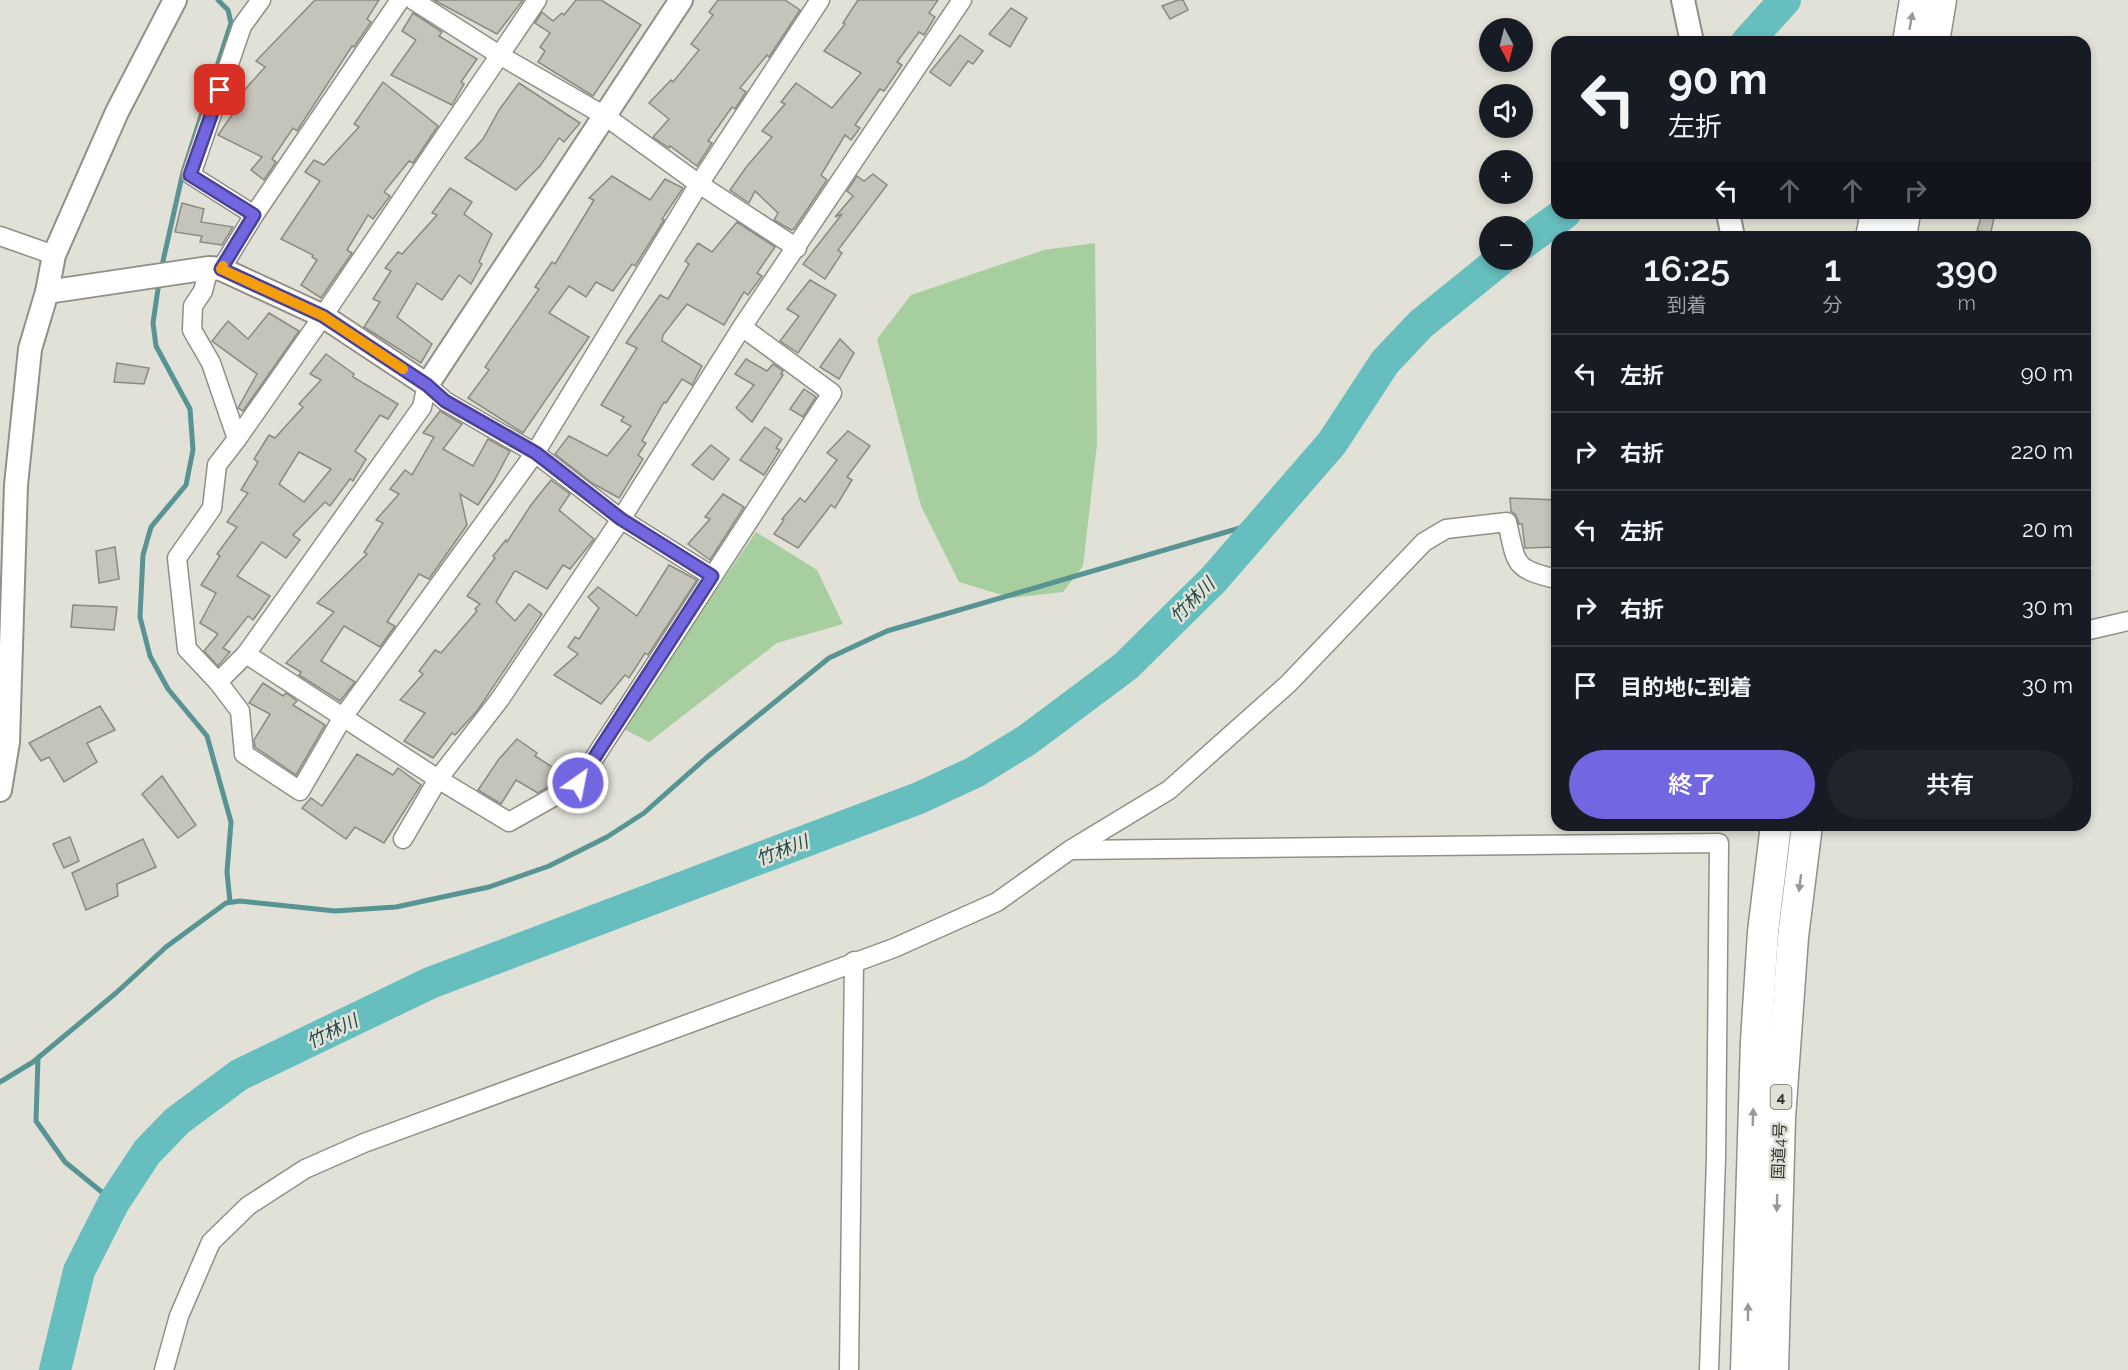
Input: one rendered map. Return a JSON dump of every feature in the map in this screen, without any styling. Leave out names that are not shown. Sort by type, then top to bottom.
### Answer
[{"type":"highway","points":[[1909,36],[1915,0]]},
{"type":"highway","points":[[1935,36],[1941,0]]},
{"type":"highway","name":"国道4号","points":[[1746,1370],[1756,1041],[1763,932],[1775,831]]},
{"type":"highway","name":"国道4号","points":[[1773,1370],[1780,1118],[1793,937],[1806,831]]},
{"type":"street","points":[[0,790],[8,742],[16,485],[30,349],[47,292],[54,255],[117,112],[175,0]]},
{"type":"street","points":[[254,215],[190,175],[242,26],[261,0]]},
{"type":"street","points":[[237,439],[211,363],[192,330],[193,306],[215,268],[254,215],[400,0]]},
{"type":"street","points":[[413,0],[501,56],[604,116],[699,184],[797,248]]},
{"type":"street","points":[[537,0],[323,316],[217,465],[212,508],[177,558],[188,649],[240,711],[244,754],[300,791],[343,717],[536,453],[699,184],[820,0]]},
{"type":"street","points":[[218,682],[246,654],[422,407],[427,385],[681,0]]},
{"type":"street","points":[[403,839],[438,779],[500,699],[621,519],[742,327],[962,0]]},
{"type":"street","points":[[1683,0],[1691,36]]},
{"type":"street","points":[[0,236],[54,255]]},
{"type":"street","points":[[47,292],[215,268],[323,316],[427,385],[445,401],[536,453],[621,519],[712,576]]},
{"type":"street","points":[[246,654],[438,779],[509,822],[578,783],[832,393],[742,327]]},
{"type":"street","points":[[164,1370],[180,1316],[211,1242],[248,1206],[305,1169],[428,1119],[894,948],[998,902],[1070,850],[1169,790],[1288,684],[1424,542],[1446,529],[1507,522],[1516,560],[1521,567],[1530,573],[1551,578]]},
{"type":"street","points":[[2091,630],[2128,621]]},
{"type":"street","points":[[1070,850],[1720,834],[1716,1158],[1709,1370]]},
{"type":"street","points":[[849,1370],[854,961]]},
{"type":"green space","points":[[1095,243],[1097,444],[1083,566],[1063,592],[1012,598],[959,582],[921,506],[877,339],[911,295],[1044,250]]},
{"type":"green space","points":[[756,532],[817,570],[843,624],[777,643],[649,742],[622,728]]},
{"type":"building","points":[[315,0],[379,0],[367,19],[371,22],[354,47],[352,46],[297,131],[293,128],[272,159],[276,162],[264,180],[251,170],[262,157],[218,135],[244,98],[240,95],[265,67],[256,61]]},
{"type":"building","points":[[434,0],[523,0],[497,34]]},
{"type":"building","points":[[576,0],[601,0],[641,25],[593,96],[538,62],[545,51],[540,47],[550,33],[535,23],[542,12],[553,21],[562,13],[564,15]]},
{"type":"building","points":[[718,0],[785,0],[800,10],[769,57],[767,55],[740,88],[746,92],[735,109],[732,107],[708,141],[712,143],[697,166],[670,146],[669,148],[653,137],[669,119],[649,103],[671,80],[673,82],[699,50],[691,44],[713,15],[709,12]]},
{"type":"building","points":[[858,0],[938,0],[929,13],[935,17],[924,35],[919,32],[897,62],[902,65],[884,91],[880,89],[855,125],[860,128],[851,140],[845,135],[821,175],[827,180],[794,229],[791,230],[774,220],[778,213],[755,191],[749,203],[730,190],[772,137],[762,131],[785,104],[781,102],[796,83],[832,108],[861,73],[824,51],[845,24],[843,23]]},
{"type":"building","points":[[1183,0],[1188,10],[1170,19],[1162,6]]},
{"type":"building","points":[[1011,8],[1027,18],[1010,47],[989,34]]},
{"type":"building","points":[[413,13],[442,32],[439,36],[477,59],[461,82],[464,84],[452,105],[391,75],[416,40],[402,31]]},
{"type":"building","points":[[960,35],[983,51],[973,64],[968,61],[950,86],[930,72]]},
{"type":"building","points":[[383,82],[438,126],[413,163],[409,161],[384,192],[390,196],[373,219],[368,215],[347,250],[352,253],[321,298],[301,285],[317,260],[312,257],[313,255],[281,239],[320,181],[305,172],[314,160],[324,165],[359,127],[354,124]]},
{"type":"building","points":[[519,83],[580,123],[564,142],[559,138],[540,166],[516,190],[465,158],[483,139],[499,110]]},
{"type":"building","points":[[873,174],[887,185],[838,250],[842,253],[825,279],[803,264],[842,214],[835,217],[853,196],[847,191],[857,176],[864,181]]},
{"type":"building","points":[[612,176],[650,200],[665,179],[683,188],[635,266],[632,264],[613,291],[596,282],[586,297],[569,286],[549,313],[589,337],[523,433],[468,398],[489,370],[485,367],[539,289],[535,287],[552,262],[555,264],[594,200],[589,198]]},
{"type":"building","points":[[450,188],[472,202],[464,214],[492,234],[479,262],[482,264],[471,284],[459,275],[442,300],[417,283],[397,317],[432,344],[421,363],[364,327],[380,302],[373,299],[391,271],[385,268],[398,252],[402,254],[437,215],[432,213]]},
{"type":"building","points":[[182,203],[204,209],[201,222],[233,227],[222,245],[200,242],[202,236],[175,232]]},
{"type":"building","points":[[1980,219],[1994,219],[1991,231],[1977,231]]},
{"type":"building","points":[[737,222],[775,247],[757,273],[762,276],[748,295],[744,292],[724,325],[687,304],[663,335],[662,341],[702,366],[692,385],[682,379],[666,403],[664,402],[642,441],[646,443],[638,455],[643,459],[619,498],[592,483],[555,454],[569,436],[607,456],[631,426],[621,421],[624,417],[601,405],[637,348],[626,343],[660,295],[668,299],[689,264],[685,261],[698,243],[712,252]]},
{"type":"building","points":[[810,280],[836,295],[798,353],[780,341],[799,316],[787,309]]},
{"type":"building","points":[[269,313],[299,331],[243,411],[238,408],[257,374],[212,341],[228,321],[248,339]]},
{"type":"building","points":[[840,339],[854,353],[839,379],[820,367]]},
{"type":"building","points":[[326,354],[354,374],[353,377],[398,404],[388,419],[380,415],[355,451],[366,459],[353,481],[350,479],[330,506],[325,502],[293,535],[300,540],[286,558],[262,542],[237,576],[270,596],[253,620],[248,616],[223,648],[230,652],[218,666],[204,651],[218,634],[200,623],[216,593],[201,585],[220,556],[217,554],[237,527],[227,522],[248,493],[241,490],[258,462],[254,459],[269,435],[275,438],[303,407],[299,404],[321,380],[310,374]],"holes":[[[299,452],[331,469],[304,502],[279,484]]]},
{"type":"building","points":[[746,359],[767,371],[773,364],[783,371],[781,374],[783,375],[752,422],[736,408],[754,385],[735,374]]},
{"type":"building","points":[[117,363],[149,368],[144,384],[114,382]]},
{"type":"building","points":[[804,389],[816,397],[803,417],[790,409]]},
{"type":"building","points":[[440,411],[462,424],[443,449],[473,466],[488,439],[510,451],[478,505],[460,494],[467,525],[429,579],[419,574],[387,622],[395,626],[380,647],[344,626],[321,661],[355,682],[340,701],[299,675],[301,672],[286,663],[334,612],[317,603],[367,554],[364,552],[383,523],[376,520],[399,494],[390,489],[405,470],[412,475],[434,437],[423,433]]},
{"type":"building","points":[[765,427],[782,439],[776,448],[780,450],[764,475],[740,460]]},
{"type":"building","points":[[848,431],[870,446],[847,477],[852,480],[835,508],[831,505],[798,548],[774,534],[784,520],[782,519],[800,498],[805,502],[837,460],[827,453]]},
{"type":"building","points":[[711,445],[729,459],[713,480],[692,465]]},
{"type":"building","points":[[551,480],[570,494],[559,510],[594,539],[570,569],[563,565],[547,589],[516,571],[514,572],[496,602],[515,621],[529,604],[542,614],[477,711],[455,735],[452,733],[433,758],[404,741],[425,713],[400,700],[423,674],[419,671],[435,650],[441,653],[477,611],[475,609],[480,604],[467,596],[495,558],[493,556],[506,540],[507,542],[531,505]]},
{"type":"building","points":[[723,494],[744,507],[710,560],[688,544],[710,519],[705,517]]},
{"type":"building","points":[[1510,498],[1551,500],[1551,547],[1525,548],[1522,524],[1519,524],[1516,515],[1511,511]]},
{"type":"building","points":[[115,547],[119,579],[99,583],[96,551]]},
{"type":"building","points":[[669,565],[697,580],[648,655],[645,653],[629,678],[625,675],[601,704],[554,675],[578,654],[568,647],[575,637],[579,639],[599,608],[588,597],[598,587],[637,616]]},
{"type":"building","points":[[73,605],[117,607],[114,630],[71,627]]},
{"type":"building","points":[[263,683],[283,696],[286,693],[297,701],[293,705],[325,725],[296,775],[255,747],[254,740],[270,714],[249,703]]},
{"type":"building","points":[[100,706],[115,730],[87,743],[97,762],[64,782],[49,757],[41,761],[29,743]]},
{"type":"building","points":[[517,739],[537,753],[535,756],[560,772],[551,785],[538,793],[516,780],[501,804],[478,790],[499,759]]},
{"type":"building","points":[[357,754],[393,775],[398,768],[421,785],[384,843],[355,827],[346,839],[302,808],[311,798],[322,806]]},
{"type":"building","points":[[162,776],[196,825],[178,838],[142,794]]},
{"type":"building","points":[[70,837],[79,861],[64,868],[53,844]]},
{"type":"building","points":[[143,839],[156,867],[117,884],[118,896],[86,910],[72,873]]},
{"type":"waterway","points":[[161,270],[183,172],[231,23],[228,10],[218,0]]},
{"type":"waterway","name":"竹林川","points":[[1752,36],[1785,0]]},
{"type":"waterway","name":"竹林川","points":[[1533,236],[1557,219]]},
{"type":"waterway","name":"竹林川","points":[[55,1370],[79,1271],[114,1202],[147,1152],[177,1121],[239,1075],[430,983],[919,798],[975,772],[1027,740],[1126,666],[1214,579],[1332,443],[1385,362],[1421,324],[1488,270]]},
{"type":"waterway","points":[[159,282],[153,323],[156,346],[190,409],[193,450],[186,485],[151,527],[143,555],[140,617],[150,656],[168,689],[207,736],[231,822],[227,872],[230,902]]},
{"type":"waterway","points":[[0,1082],[33,1062],[116,993],[166,947],[226,903],[240,901],[335,911],[396,907],[489,887],[549,866],[607,837],[644,813],[706,758],[829,658],[887,631],[1264,521]]},
{"type":"waterway","points":[[38,1058],[36,1121],[65,1162],[114,1202]]},
{"type":"slow traffic","points":[[223,266],[221,269],[323,316],[403,369]]},
{"type":"route","points":[[220,90],[190,175],[254,215],[221,269],[323,316],[427,385],[445,401],[536,453],[621,519],[712,576],[578,783]]}]
